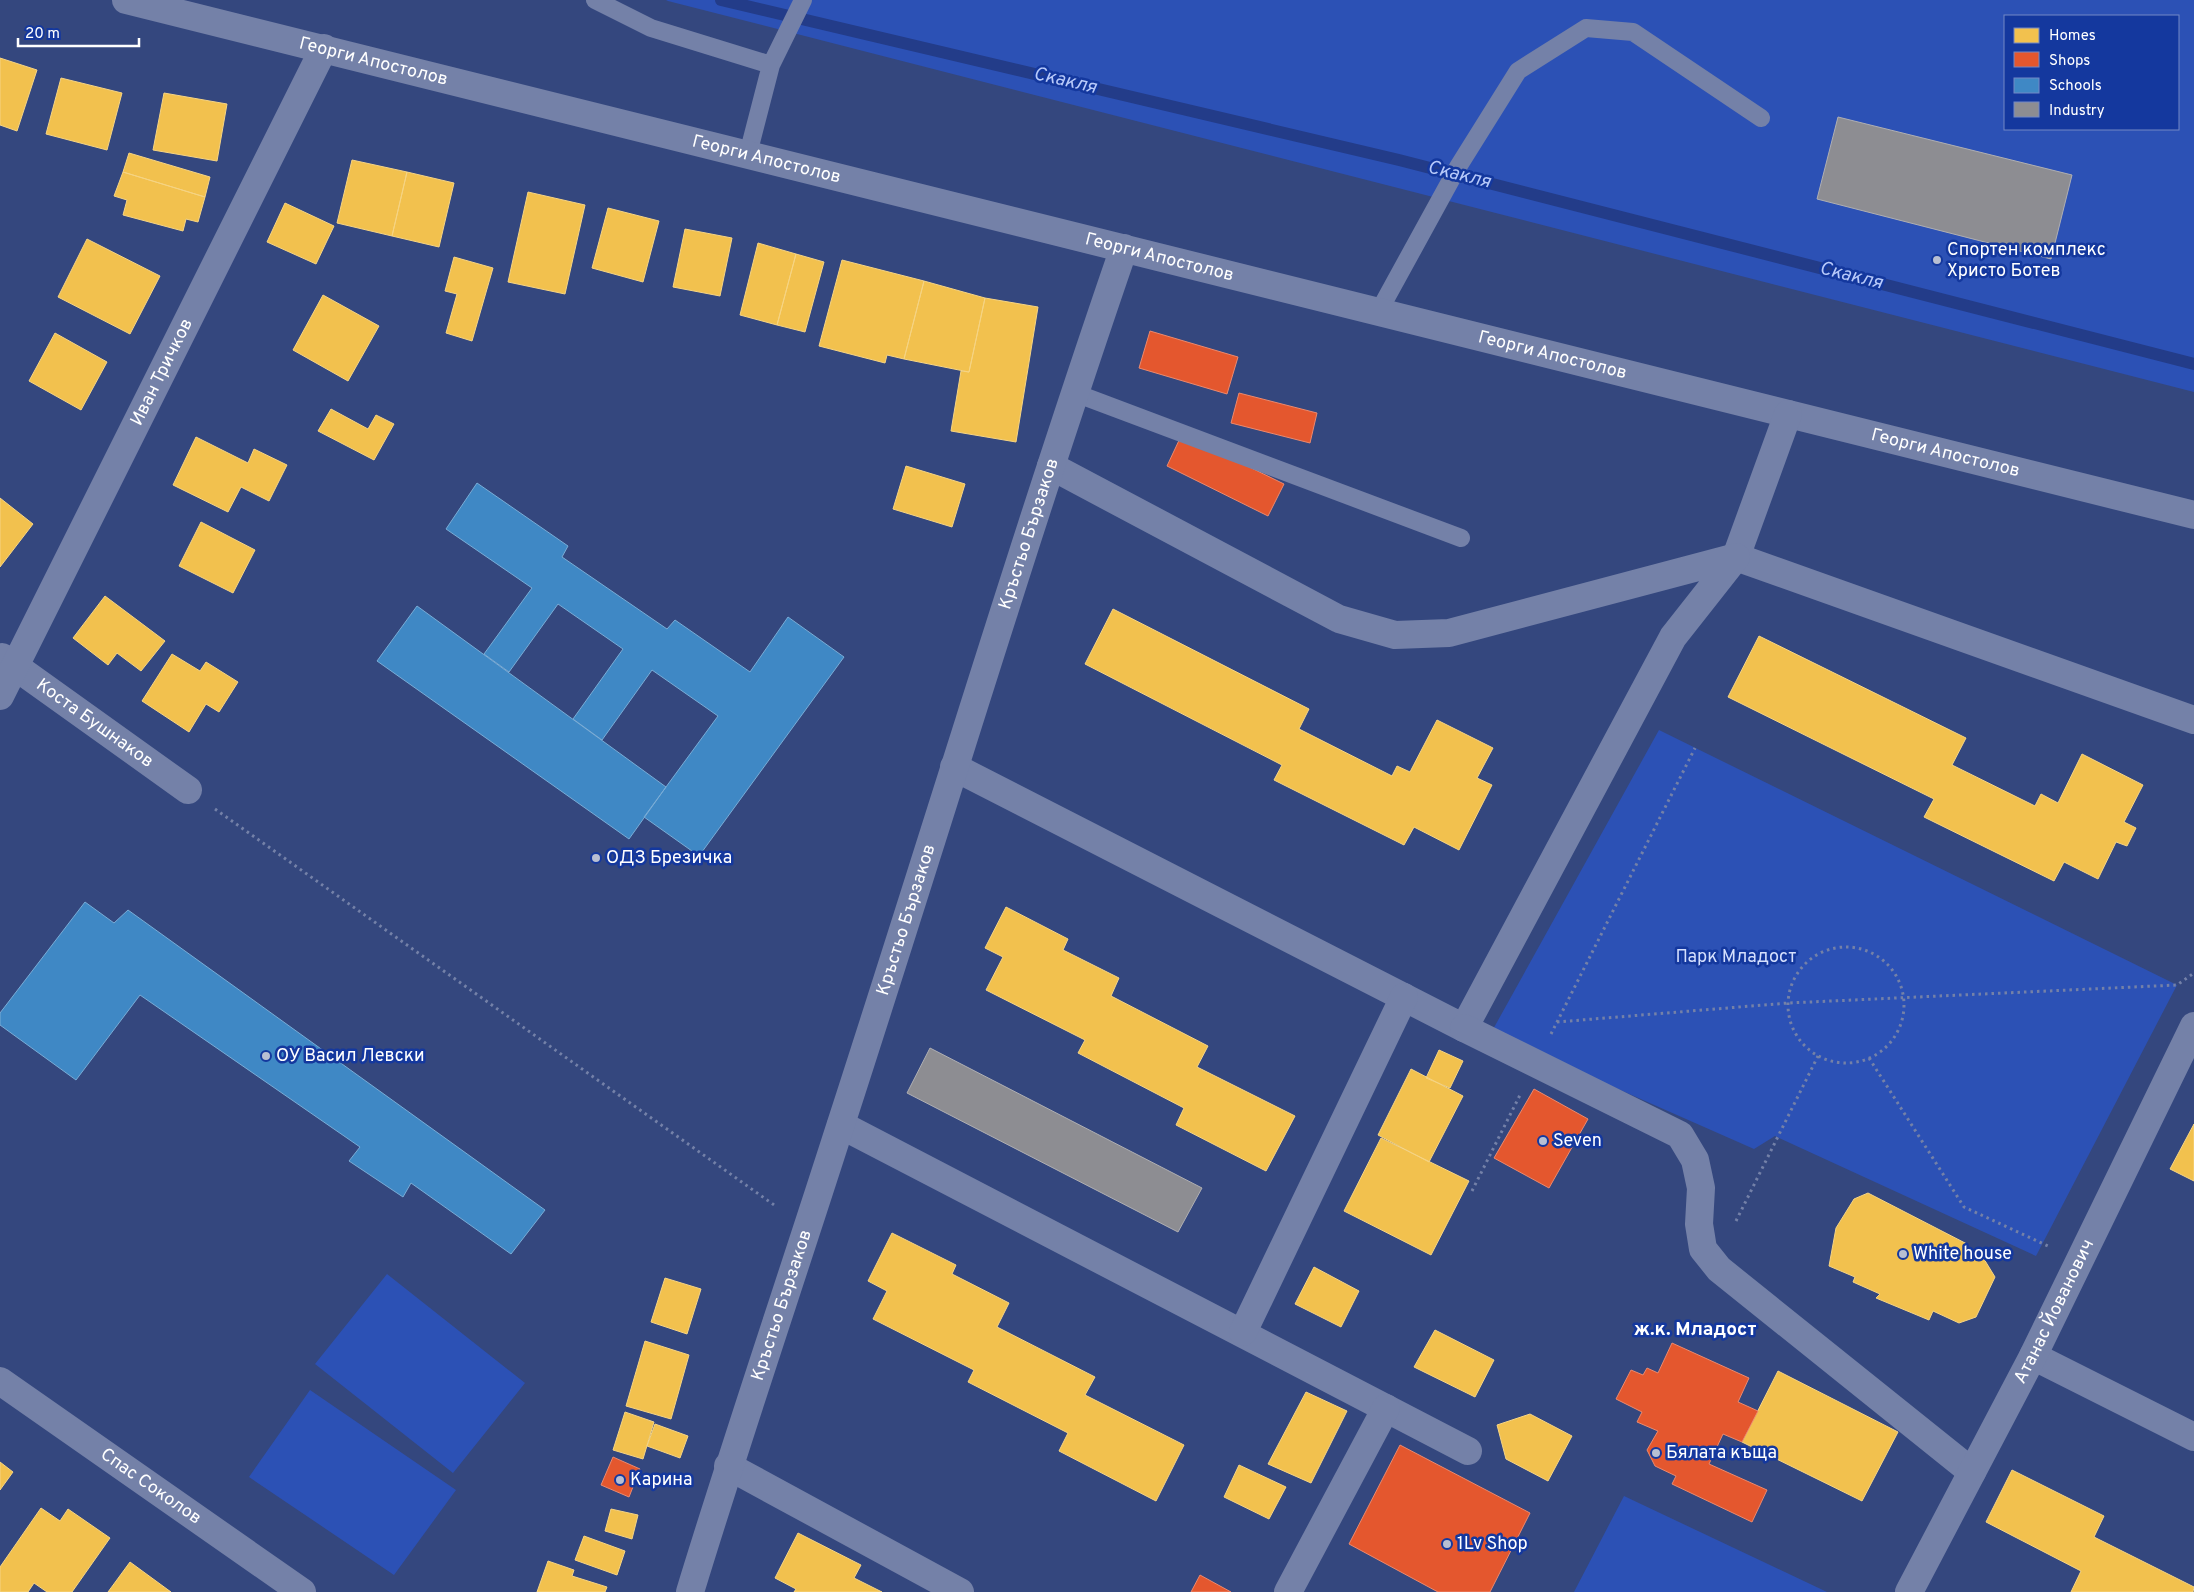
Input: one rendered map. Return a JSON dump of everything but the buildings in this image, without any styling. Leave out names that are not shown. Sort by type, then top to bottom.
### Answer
[{"type":"street","name":"Георги Апостолов","points":[[126,0],[2194,515]]},
{"type":"street","name":"Иван Тричков","points":[[0,696],[8,662],[324,48]]},
{"type":"street","name":"Кръстьо Бързаков","points":[[690,1592],[728,1466],[841,1125],[1051,466],[1124,248]]},
{"type":"street","points":[[1464,1028],[1674,637],[1736,556],[1788,414]]},
{"type":"street","points":[[1051,466],[1339,619],[1395,635],[1449,633],[1736,556],[2194,720]]},
{"type":"street","name":"Коста Бушнаков","points":[[8,662],[188,790]]},
{"type":"street","points":[[954,767],[1464,1028],[1680,1135],[1695,1160],[1701,1188],[1699,1224],[1703,1249],[1715,1264],[1972,1472]]},
{"type":"street","points":[[1243,1332],[1404,997]]},
{"type":"street","name":"Атанас Йованович","points":[[1909,1592],[2033,1356],[2194,1026]]},
{"type":"street","points":[[841,1125],[1243,1332],[1468,1451]]},
{"type":"street","points":[[2033,1356],[2194,1438]]},
{"type":"street","name":"Спас Соколов","points":[[0,1381],[302,1592]]},
{"type":"street","points":[[1288,1592],[1386,1408]]},
{"type":"street","points":[[728,1466],[960,1592]]},
{"type":"lane","points":[[595,0],[651,28],[771,65]]},
{"type":"lane","points":[[748,154],[771,65],[803,0]]},
{"type":"lane","points":[[1378,311],[1458,167],[1518,71],[1586,28],[1633,32],[1761,118]]},
{"type":"lane","points":[[1075,393],[1461,538]]},
{"type":"path","points":[[1472,1191],[1695,748]]},
{"type":"path","points":[[188,790],[807,1228]]},
{"type":"path","points":[[1853,947],[1871,952],[1887,963],[1898,978],[1904,997],[1904,1016],[1897,1034],[1885,1048],[1869,1058],[1852,1063],[1835,1062],[1818,1056],[1796,1034],[1790,1019],[1788,1003],[1792,984],[1802,968],[1816,955],[1834,948],[1853,947]]},
{"type":"path","points":[[1557,1022],[1788,1003],[2177,984],[2194,973]]},
{"type":"path","points":[[1715,1264],[1818,1056]]},
{"type":"path","points":[[1869,1058],[1964,1206],[2080,1261]]},
{"type":"green space","name":"Спортен комплекс Христо Ботев","points":[[666,0],[2194,0],[2194,392],[668,1]]},
{"type":"green space","name":"Парк Младост","points":[[1659,730],[2177,985],[2036,1256],[1775,1136],[1754,1149],[1491,1033]]},
{"type":"green space","points":[[387,1274],[525,1383],[453,1473],[315,1364]]},
{"type":"green space","points":[[310,1390],[456,1490],[394,1575],[249,1477]]},
{"type":"green space","points":[[1624,1496],[1827,1592],[1574,1592]]},
{"type":"waterway","name":"Скакля","points":[[721,0],[1399,160],[2194,364]]},
{"type":"place","name":"Спортен комплекс Христо Ботев","points":[[1937,260]]},
{"type":"place","name":"ОДЗ Брезичка","points":[[596,858]]},
{"type":"place","name":"ОУ Васил Левски","points":[[266,1056]]},
{"type":"place","name":"Seven","points":[[1543,1141]]},
{"type":"place","name":"White house","points":[[1903,1254]]},
{"type":"place","name":"Бялата къща","points":[[1656,1453]]},
{"type":"place","name":"Карина","points":[[620,1480]]},
{"type":"place","name":"1Lv Shop","points":[[1447,1544]]},
{"type":"district","name":"ж.к. Младост","points":[[1695,1330]]}]
